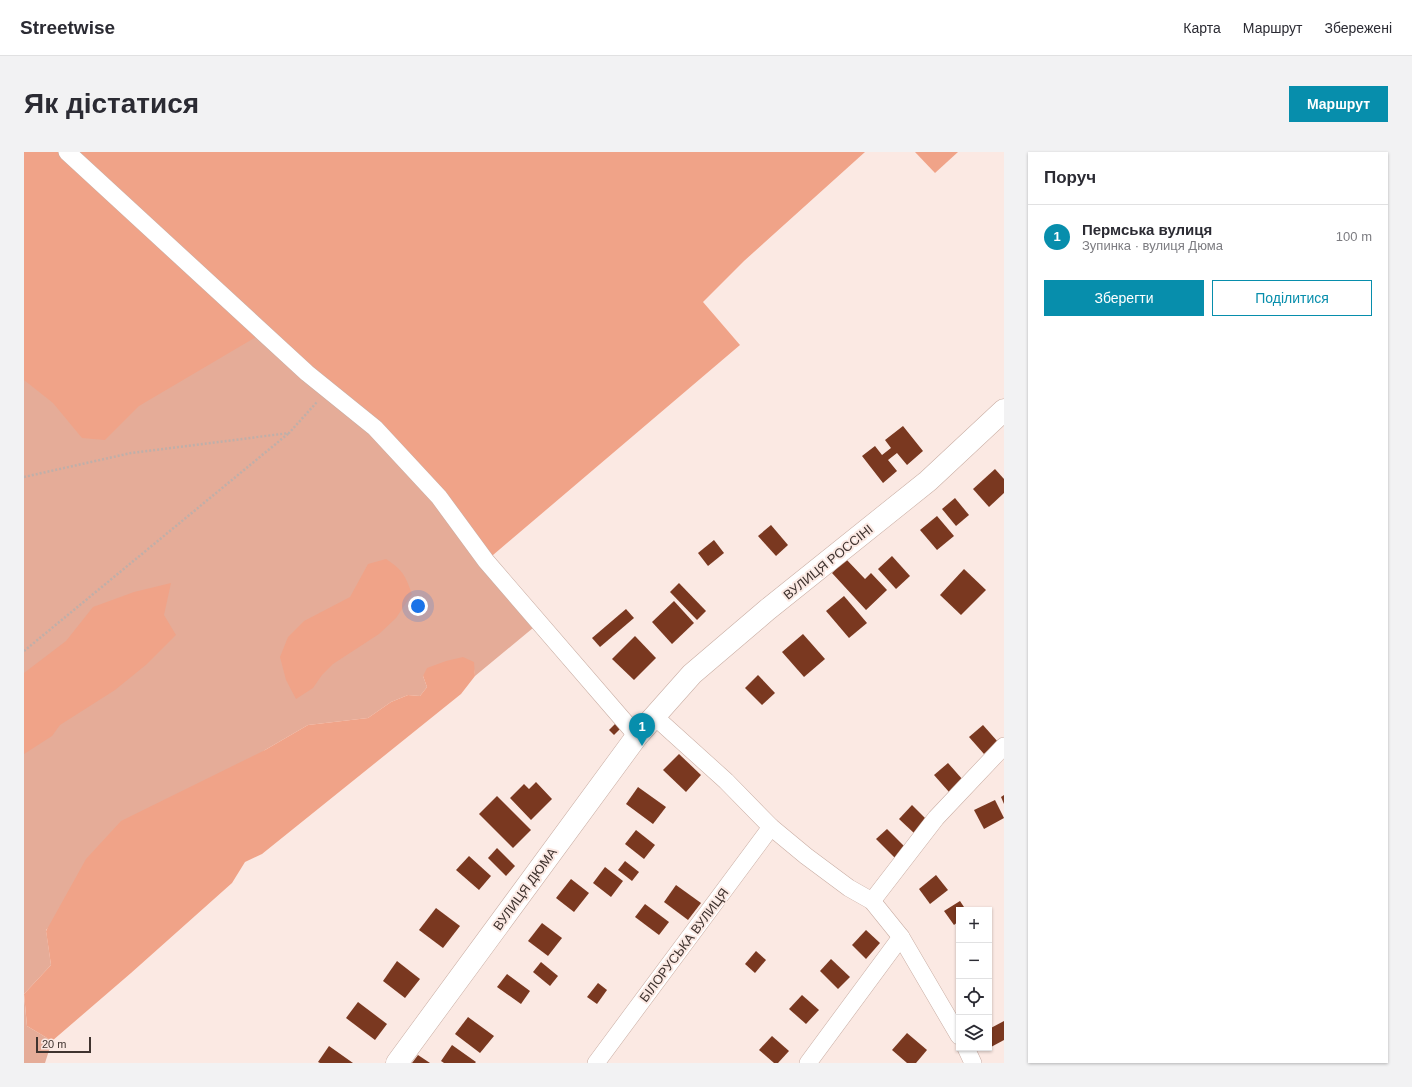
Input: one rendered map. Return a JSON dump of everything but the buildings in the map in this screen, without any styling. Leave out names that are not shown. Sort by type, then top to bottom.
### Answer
[{"type":"street","points":[[67,152],[307,373],[375,428],[438,497],[486,561],[636,736]]},
{"type":"street","name":"ВУЛИЦЯ РОССІНІ","points":[[654,716],[692,674],[767,610],[928,481],[1004,410]]},
{"type":"street","points":[[654,716],[726,781],[771,827],[806,856],[849,888],[872,901],[901,937],[956,1031]]},
{"type":"street","name":"ВУЛИЦЯ ДЮМА","points":[[397,1063],[636,736],[654,716]]},
{"type":"street","points":[[872,901],[936,818],[1004,746]]},
{"type":"street","name":"БІЛОРУСЬКА ВУЛИЦЯ","points":[[596,1063],[771,827]]},
{"type":"street","points":[[808,1063],[901,937]]},
{"type":"street","points":[[967,1051],[973,1063]]},
{"type":"path","points":[[24,651],[289,433],[328,390]]},
{"type":"path","points":[[24,477],[131,453],[289,433]]},
{"type":"shaded area","points":[[24,152],[375,428],[539,623],[475,676],[473,662],[423,676],[427,687],[420,696],[408,695],[391,702],[368,718],[308,725],[265,750],[46,930],[51,965],[24,994]]},
{"type":"shaded area","points":[[24,152],[865,152],[744,261],[703,302],[740,345],[486,561],[439,497],[263,333],[139,406],[105,440],[82,438],[53,403],[24,380]]},
{"type":"shaded area","points":[[915,152],[958,152],[935,173]]},
{"type":"shaded area","points":[[386,559],[396,566],[403,574],[412,594],[396,618],[379,634],[333,664],[322,675],[313,688],[296,699],[286,680],[280,657],[288,637],[304,621],[350,597],[368,564]]},
{"type":"shaded area","points":[[171,583],[164,615],[176,635],[147,664],[115,690],[60,725],[52,736],[24,754],[24,673],[66,641],[93,607],[134,592]]},
{"type":"shaded area","points":[[463,657],[474,662],[475,676],[461,694],[262,854],[245,862],[232,883],[52,1041],[27,1026],[24,994],[51,965],[46,931],[86,859],[121,821],[265,750],[308,725],[368,718],[391,702],[408,695],[420,696],[427,687],[423,676],[427,668]]},
{"type":"shaded area","points":[[24,995],[27,1026],[52,1041],[45,1063],[24,1063]]},
{"type":"place","name":"Пермська вулиця","points":[[642,746]]}]
